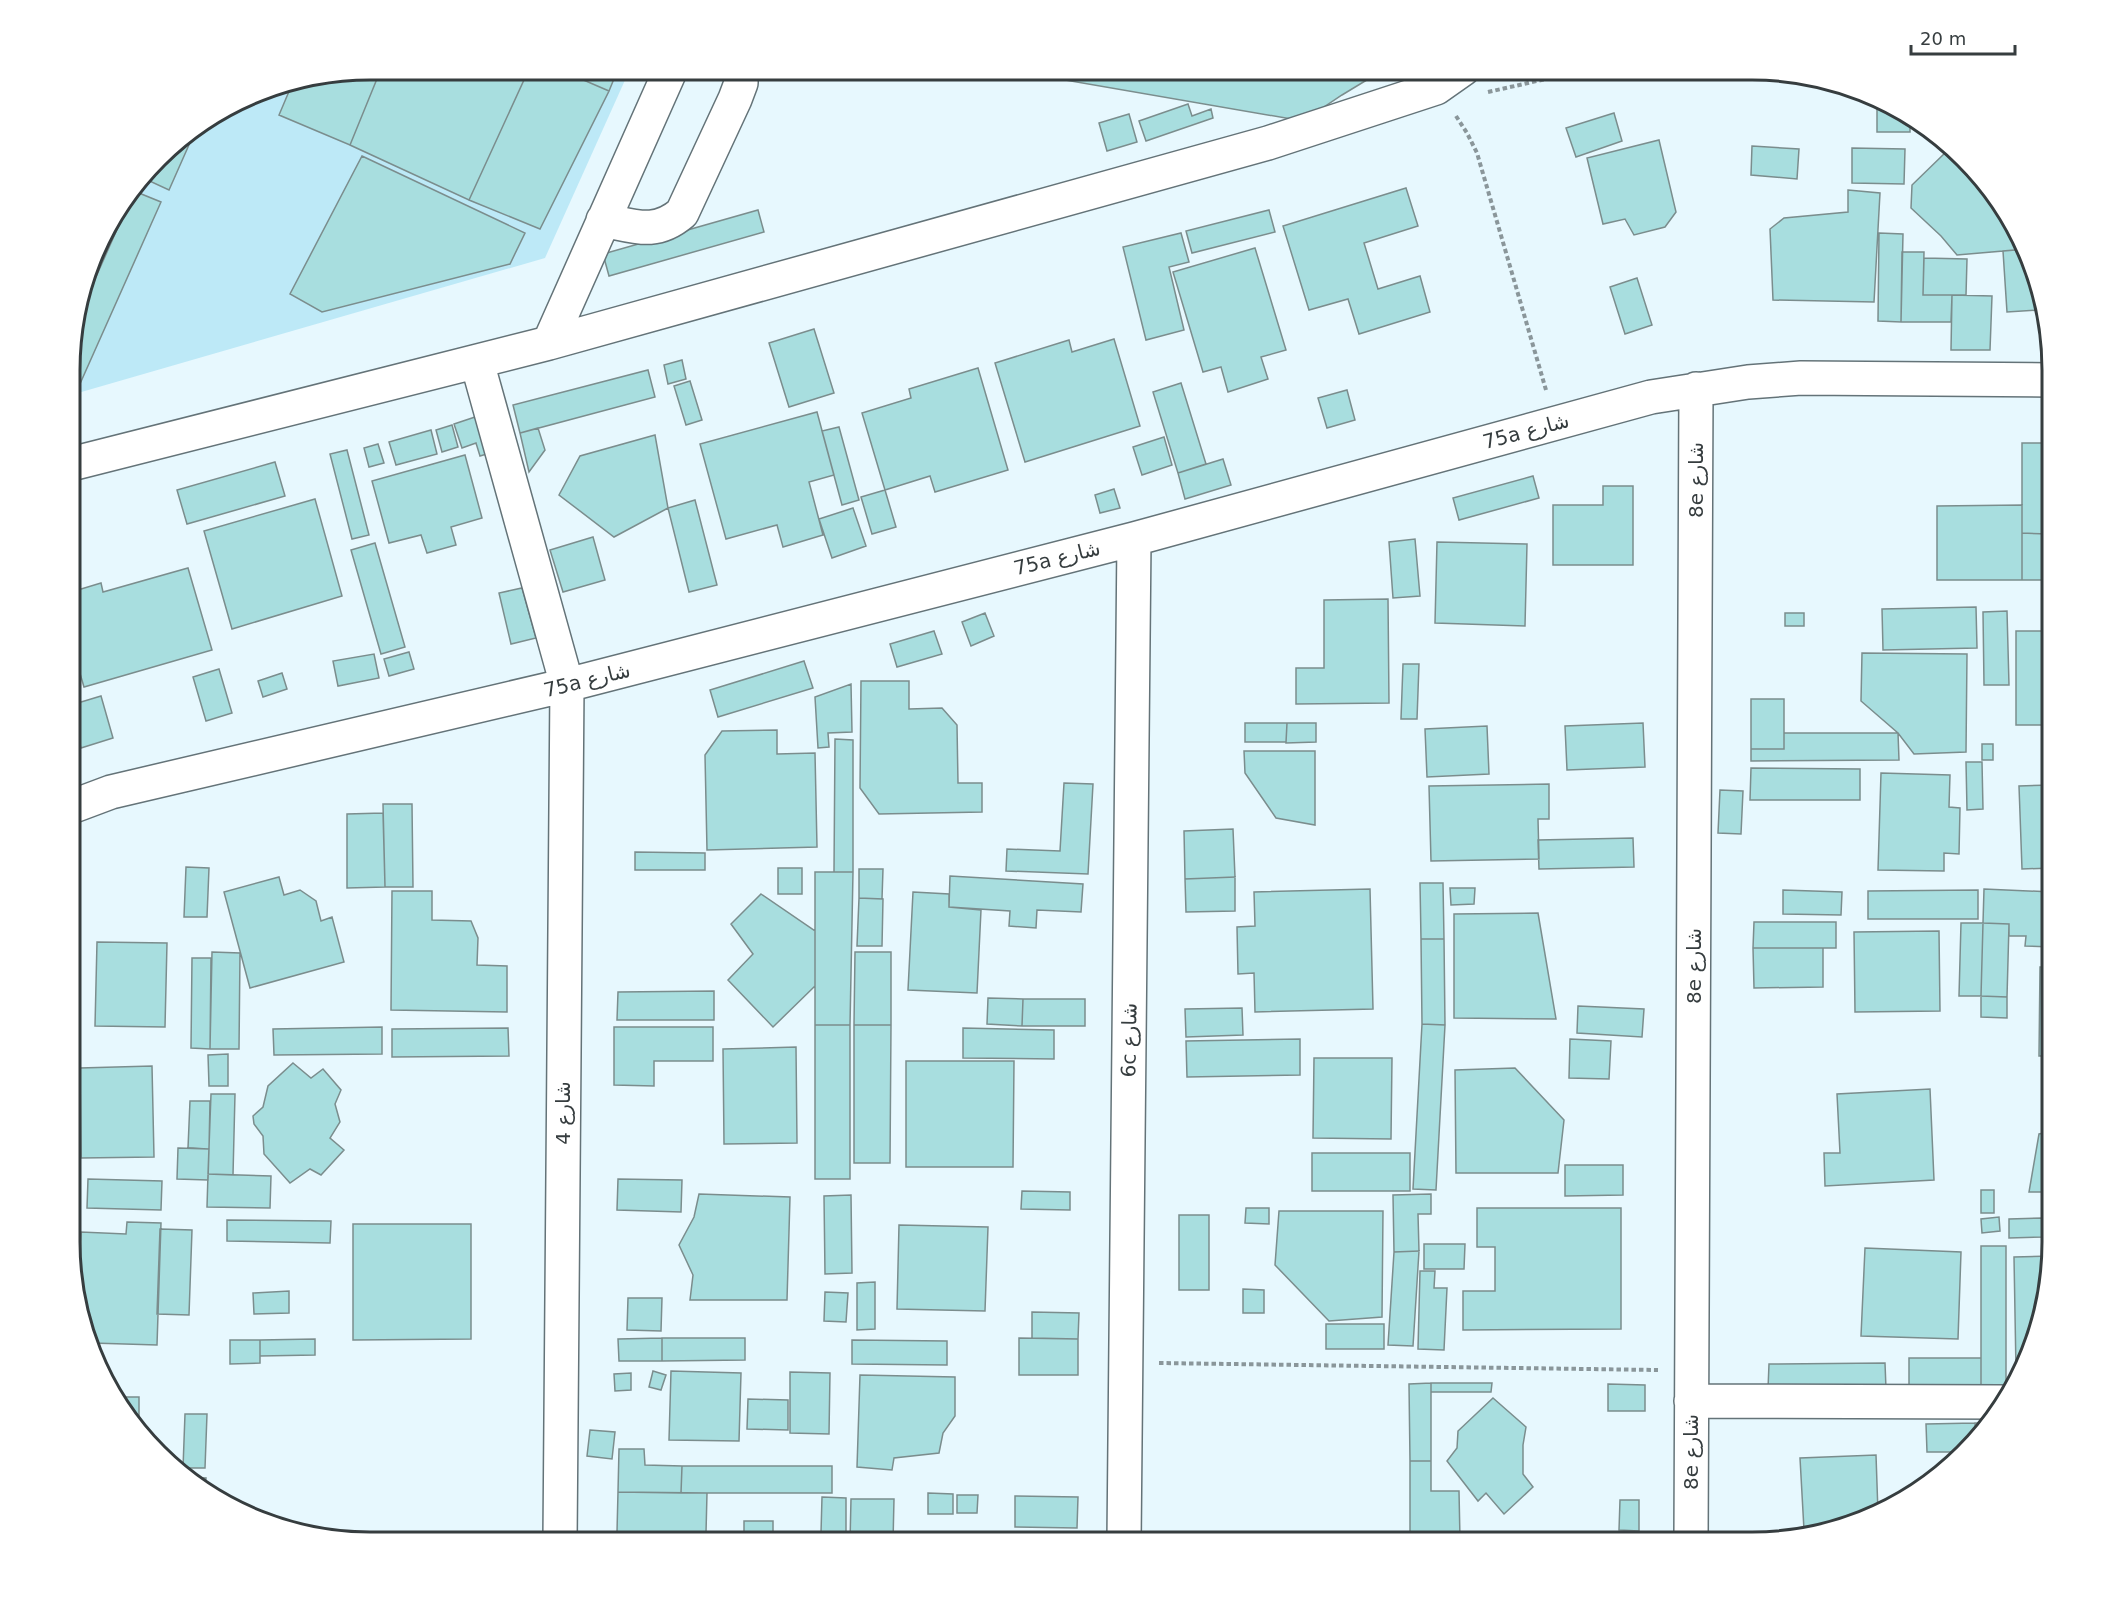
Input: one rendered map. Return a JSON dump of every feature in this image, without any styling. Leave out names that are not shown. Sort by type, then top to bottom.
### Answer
[{"type":"street","points":[[549,343],[666,80]]},
{"type":"street","points":[[603,220],[656,227],[671,223],[682,213],[735,99],[741,80]]},
{"type":"street","points":[[80,463],[549,343],[1268,143],[1436,88],[1471,82]]},
{"type":"street","name":"شارع 4","points":[[477,362],[567,685],[560,1532]]},
{"type":"street","name":"75a شارع","points":[[80,804],[111,792],[567,685],[1134,538],[1555,422],[1651,398],[1696,389],[1801,378],[2042,380]]},
{"type":"street","name":"8e شارع","points":[[1691,1532],[1696,389]]},
{"type":"street","name":"6c شارع","points":[[1124,1532],[1134,538]]},
{"type":"street","points":[[1692,1386],[1993,1402]]},
{"type":"path","points":[[1471,82],[1490,80]]},
{"type":"path","points":[[1436,88],[1467,133],[1477,153],[1555,422]]},
{"type":"path","points":[[1126,1362],[1692,1386]]},
{"type":"shaded area","points":[[351,80],[625,80],[545,258],[80,392],[80,351],[89,295],[109,241],[128,209],[152,178],[178,152],[209,128],[241,109],[295,89]]},
{"type":"building","points":[[377,80],[350,145],[279,115],[289,91],[332,82]]},
{"type":"building","points":[[377,80],[524,80],[469,200],[350,145]]},
{"type":"building","points":[[524,80],[584,80],[609,91],[540,229],[469,200]]},
{"type":"building","points":[[584,80],[614,80],[609,91]]},
{"type":"building","points":[[1066,80],[1367,80],[1303,121]]},
{"type":"building","points":[[1188,104],[1192,116],[1211,109],[1213,118],[1146,141],[1139,121]]},
{"type":"building","points":[[1877,108],[1910,127],[1910,132],[1877,132]]},
{"type":"building","points":[[1614,113],[1622,141],[1576,157],[1566,128]]},
{"type":"building","points":[[1129,114],[1137,142],[1107,151],[1099,123]]},
{"type":"building","points":[[1659,140],[1676,212],[1665,227],[1634,235],[1625,219],[1603,224],[1587,158]]},
{"type":"building","points":[[190,142],[169,190],[150,181]]},
{"type":"building","points":[[1752,146],[1799,149],[1797,179],[1751,175]]},
{"type":"building","points":[[1852,148],[1905,149],[1904,184],[1852,183]]},
{"type":"building","points":[[1944,153],[1969,178],[1993,209],[2015,250],[1957,255],[1941,236],[1911,208],[1912,185]]},
{"type":"building","points":[[362,156],[525,233],[510,264],[322,312],[290,294]]},
{"type":"building","points":[[1406,188],[1418,226],[1364,243],[1378,289],[1420,276],[1430,312],[1359,334],[1348,299],[1309,310],[1283,226]]},
{"type":"building","points":[[1848,190],[1880,193],[1874,302],[1773,300],[1770,229],[1784,218],[1848,212]]},
{"type":"building","points":[[140,193],[161,202],[80,384],[82,332],[92,285],[121,220]]},
{"type":"building","points":[[758,210],[764,232],[609,276],[603,254]]},
{"type":"building","points":[[1269,210],[1275,232],[1192,253],[1186,231]]},
{"type":"building","points":[[1181,233],[1189,262],[1169,267],[1184,330],[1146,340],[1123,247]]},
{"type":"building","points":[[1879,233],[1903,234],[1901,322],[1878,321]]},
{"type":"building","points":[[1255,248],[1286,350],[1261,357],[1268,379],[1228,392],[1221,367],[1203,372],[1173,272]]},
{"type":"building","points":[[2015,250],[2035,310],[2007,312],[2003,251]]},
{"type":"building","points":[[1902,252],[1924,252],[1923,295],[1952,295],[1951,322],[1901,322]]},
{"type":"building","points":[[1924,258],[1967,259],[1966,295],[1923,295]]},
{"type":"building","points":[[1637,278],[1652,325],[1625,334],[1610,287]]},
{"type":"building","points":[[1952,295],[1992,296],[1990,350],[1951,350]]},
{"type":"building","points":[[814,329],[834,393],[789,407],[769,343]]},
{"type":"building","points":[[1114,339],[1140,426],[1025,462],[995,363],[1069,340],[1072,352]]},
{"type":"building","points":[[682,360],[686,379],[668,384],[664,365]]},
{"type":"building","points":[[978,368],[1008,470],[935,492],[930,476],[885,490],[862,413],[911,398],[909,389]]},
{"type":"building","points":[[648,370],[655,397],[520,433],[513,405]]},
{"type":"building","points":[[690,381],[702,420],[686,425],[674,386]]},
{"type":"building","points":[[1181,383],[1206,464],[1178,473],[1153,392]]},
{"type":"building","points":[[1347,390],[1355,420],[1327,428],[1318,398]]},
{"type":"building","points":[[817,412],[834,475],[809,482],[823,535],[783,547],[777,525],[726,539],[700,444]]},
{"type":"building","points":[[478,416],[490,453],[480,456],[476,443],[462,448],[454,424]]},
{"type":"building","points":[[452,425],[458,447],[442,452],[436,430]]},
{"type":"building","points":[[839,427],[859,500],[842,505],[822,431]]},
{"type":"building","points":[[538,428],[545,450],[529,472],[520,433]]},
{"type":"building","points":[[431,430],[437,454],[396,465],[389,442]]},
{"type":"building","points":[[655,435],[668,508],[614,537],[559,495],[580,456]]},
{"type":"building","points":[[1164,437],[1172,465],[1142,475],[1133,447]]},
{"type":"building","points":[[2022,443],[2042,443],[2042,534],[2022,533]]},
{"type":"building","points":[[378,444],[384,463],[369,467],[364,448]]},
{"type":"building","points":[[347,450],[369,535],[352,539],[330,454]]},
{"type":"building","points":[[465,455],[482,518],[451,527],[456,545],[427,553],[421,535],[389,543],[372,481]]},
{"type":"building","points":[[1223,459],[1231,485],[1185,499],[1178,473]]},
{"type":"building","points":[[275,462],[285,496],[187,524],[177,490]]},
{"type":"building","points":[[1533,476],[1539,498],[1459,520],[1453,498]]},
{"type":"building","points":[[1603,486],[1633,486],[1633,565],[1553,565],[1553,505],[1603,505]]},
{"type":"building","points":[[1114,489],[1120,508],[1100,513],[1095,495]]},
{"type":"building","points":[[885,490],[896,527],[872,534],[861,497]]},
{"type":"building","points":[[315,499],[342,596],[232,629],[204,531]]},
{"type":"building","points":[[695,500],[717,585],[689,592],[668,508]]},
{"type":"building","points":[[2022,505],[2022,580],[1937,580],[1937,506]]},
{"type":"building","points":[[853,508],[866,546],[832,558],[819,519]]},
{"type":"building","points":[[2022,533],[2042,534],[2042,580],[2022,580]]},
{"type":"building","points":[[593,537],[605,580],[563,592],[550,550]]},
{"type":"building","points":[[1415,539],[1420,596],[1393,598],[1389,542]]},
{"type":"building","points":[[1437,542],[1527,544],[1525,626],[1435,623]]},
{"type":"building","points":[[375,543],[405,647],[381,654],[351,550]]},
{"type":"building","points":[[188,568],[212,650],[84,687],[80,673],[80,589],[101,583],[103,592]]},
{"type":"building","points":[[522,588],[536,638],[511,644],[499,593]]},
{"type":"building","points":[[1388,599],[1389,703],[1296,704],[1296,668],[1324,668],[1324,600]]},
{"type":"building","points":[[1976,607],[1977,648],[1883,650],[1882,609]]},
{"type":"building","points":[[2007,611],[2009,685],[1984,685],[1983,612]]},
{"type":"building","points":[[985,613],[994,636],[971,646],[962,622]]},
{"type":"building","points":[[1785,613],[1804,613],[1804,626],[1785,626]]},
{"type":"building","points":[[934,631],[942,654],[897,667],[890,644]]},
{"type":"building","points":[[2016,631],[2042,631],[2042,725],[2016,725]]},
{"type":"building","points":[[409,652],[414,669],[389,676],[384,659]]},
{"type":"building","points":[[1862,653],[1967,654],[1966,752],[1914,754],[1898,733],[1861,701]]},
{"type":"building","points":[[374,654],[379,678],[338,686],[333,661]]},
{"type":"building","points":[[804,661],[813,688],[718,717],[710,690]]},
{"type":"building","points":[[1403,664],[1419,664],[1417,719],[1401,719]]},
{"type":"building","points":[[219,669],[232,713],[206,721],[193,677]]},
{"type":"building","points":[[282,673],[287,689],[263,697],[258,681]]},
{"type":"building","points":[[861,681],[909,681],[909,709],[942,708],[957,725],[958,783],[982,783],[982,812],[879,814],[860,788]]},
{"type":"building","points":[[851,684],[852,732],[828,733],[829,747],[818,748],[815,697]]},
{"type":"building","points":[[101,696],[113,738],[81,748],[80,702]]},
{"type":"building","points":[[1751,699],[1784,699],[1784,749],[1751,749]]},
{"type":"building","points":[[1245,723],[1287,723],[1286,742],[1245,742]]},
{"type":"building","points":[[1287,723],[1316,723],[1316,742],[1286,743]]},
{"type":"building","points":[[1643,723],[1645,767],[1567,770],[1565,726]]},
{"type":"building","points":[[1487,726],[1489,774],[1427,777],[1425,729]]},
{"type":"building","points":[[777,730],[777,754],[815,753],[817,847],[707,850],[705,755],[722,731]]},
{"type":"building","points":[[1784,733],[1898,733],[1899,760],[1751,761],[1751,749],[1784,749]]},
{"type":"building","points":[[835,739],[853,740],[853,872],[834,872]]},
{"type":"building","points":[[1982,744],[1993,744],[1993,760],[1982,760]]},
{"type":"building","points":[[1244,751],[1315,751],[1315,825],[1276,818],[1245,773]]},
{"type":"building","points":[[1966,762],[1982,762],[1983,809],[1967,810]]},
{"type":"building","points":[[1751,768],[1860,769],[1860,800],[1750,800]]},
{"type":"building","points":[[1881,773],[1950,775],[1949,807],[1960,808],[1959,854],[1944,853],[1944,871],[1878,870]]},
{"type":"building","points":[[1064,783],[1093,784],[1088,874],[1006,871],[1007,849],[1060,851]]},
{"type":"building","points":[[1549,784],[1549,819],[1538,819],[1539,859],[1431,861],[1429,786]]},
{"type":"building","points":[[2042,785],[2042,868],[2022,869],[2019,786]]},
{"type":"building","points":[[1720,790],[1743,791],[1741,834],[1718,833]]},
{"type":"building","points":[[383,804],[412,804],[413,887],[385,887]]},
{"type":"building","points":[[383,813],[385,887],[347,888],[347,814]]},
{"type":"building","points":[[1233,829],[1235,877],[1185,879],[1184,831]]},
{"type":"building","points":[[1633,838],[1634,867],[1539,869],[1538,840]]},
{"type":"building","points":[[635,852],[705,853],[705,870],[635,870]]},
{"type":"building","points":[[186,867],[209,868],[207,917],[184,917]]},
{"type":"building","points":[[778,868],[802,868],[802,894],[778,894]]},
{"type":"building","points":[[859,869],[883,869],[882,899],[859,898]]},
{"type":"building","points":[[815,872],[853,872],[850,1025],[815,1025]]},
{"type":"building","points":[[950,876],[1083,884],[1081,912],[1037,910],[1036,928],[1009,926],[1010,911],[949,907]]},
{"type":"building","points":[[279,877],[284,895],[300,890],[316,901],[321,921],[332,917],[344,962],[250,988],[224,892]]},
{"type":"building","points":[[1235,877],[1235,911],[1186,912],[1185,879]]},
{"type":"building","points":[[1420,883],[1443,883],[1444,939],[1421,939]]},
{"type":"building","points":[[1450,888],[1475,888],[1474,904],[1451,905]]},
{"type":"building","points":[[1370,889],[1373,1009],[1255,1012],[1254,973],[1238,974],[1237,927],[1255,926],[1254,892]]},
{"type":"building","points":[[1984,889],[2042,892],[2042,947],[2025,946],[2026,936],[2009,936],[2009,924],[1983,923]]},
{"type":"building","points":[[1783,890],[1842,892],[1841,915],[1783,914]]},
{"type":"building","points":[[1978,890],[1978,919],[1868,919],[1868,891]]},
{"type":"building","points":[[392,891],[432,891],[432,920],[471,921],[478,938],[477,965],[507,966],[507,1012],[391,1010]]},
{"type":"building","points":[[913,892],[949,894],[949,907],[981,910],[977,993],[908,990]]},
{"type":"building","points":[[761,894],[815,931],[815,986],[773,1027],[728,980],[753,954],[731,924]]},
{"type":"building","points":[[859,898],[883,899],[882,946],[857,946]]},
{"type":"building","points":[[1538,913],[1556,1019],[1454,1018],[1454,914]]},
{"type":"building","points":[[1754,922],[1836,922],[1836,948],[1753,948]]},
{"type":"building","points":[[1961,923],[1983,923],[1981,996],[1959,996]]},
{"type":"building","points":[[1983,923],[2009,924],[2007,997],[1981,996]]},
{"type":"building","points":[[1939,931],[1940,1011],[1855,1012],[1854,932]]},
{"type":"building","points":[[1421,939],[1444,939],[1445,1025],[1422,1024]]},
{"type":"building","points":[[97,942],[167,943],[165,1027],[95,1026]]},
{"type":"building","points":[[1753,948],[1823,948],[1823,987],[1754,988]]},
{"type":"building","points":[[212,952],[240,953],[239,1049],[210,1049]]},
{"type":"building","points":[[855,952],[891,952],[891,1025],[854,1025]]},
{"type":"building","points":[[192,958],[211,958],[210,1049],[191,1048]]},
{"type":"building","points":[[2040,967],[2042,967],[2042,1056],[2039,1056]]},
{"type":"building","points":[[714,991],[714,1020],[617,1020],[618,992]]},
{"type":"building","points":[[1981,996],[2007,997],[2007,1018],[1981,1017]]},
{"type":"building","points":[[988,998],[1023,999],[1022,1026],[987,1024]]},
{"type":"building","points":[[1023,999],[1085,999],[1085,1026],[1022,1026]]},
{"type":"building","points":[[1578,1006],[1644,1009],[1642,1037],[1577,1033]]},
{"type":"building","points":[[1242,1008],[1243,1035],[1186,1037],[1185,1009]]},
{"type":"building","points":[[1422,1024],[1445,1025],[1436,1190],[1413,1189]]},
{"type":"building","points":[[815,1025],[850,1025],[850,1179],[815,1179]]},
{"type":"building","points":[[854,1025],[891,1025],[890,1163],[854,1163]]},
{"type":"building","points":[[382,1027],[382,1054],[274,1055],[273,1029]]},
{"type":"building","points":[[614,1027],[713,1027],[713,1061],[654,1061],[654,1086],[614,1085]]},
{"type":"building","points":[[508,1028],[509,1056],[392,1057],[392,1029]]},
{"type":"building","points":[[963,1028],[1054,1030],[1054,1059],[963,1058]]},
{"type":"building","points":[[1300,1039],[1300,1075],[1187,1077],[1186,1041]]},
{"type":"building","points":[[1570,1039],[1611,1041],[1609,1079],[1569,1078]]},
{"type":"building","points":[[796,1047],[797,1143],[724,1144],[723,1049]]},
{"type":"building","points":[[228,1054],[228,1086],[209,1086],[208,1055]]},
{"type":"building","points":[[1314,1058],[1392,1058],[1391,1139],[1313,1138]]},
{"type":"building","points":[[906,1061],[1014,1061],[1013,1167],[906,1167]]},
{"type":"building","points":[[293,1063],[311,1078],[323,1069],[341,1090],[335,1104],[340,1122],[330,1138],[344,1150],[321,1175],[310,1169],[290,1183],[264,1154],[263,1136],[254,1124],[253,1116],[263,1107],[268,1086]]},
{"type":"building","points":[[152,1066],[154,1157],[81,1158],[80,1068]]},
{"type":"building","points":[[1515,1068],[1564,1120],[1558,1173],[1456,1173],[1455,1070]]},
{"type":"building","points":[[1930,1089],[1934,1180],[1825,1186],[1824,1153],[1840,1153],[1837,1094]]},
{"type":"building","points":[[211,1094],[235,1094],[233,1175],[208,1174]]},
{"type":"building","points":[[190,1101],[210,1101],[209,1149],[188,1148]]},
{"type":"building","points":[[2039,1134],[2042,1134],[2042,1192],[2029,1192]]},
{"type":"building","points":[[178,1148],[209,1149],[208,1180],[177,1179]]},
{"type":"building","points":[[1312,1153],[1410,1153],[1410,1191],[1312,1191]]},
{"type":"building","points":[[1565,1165],[1623,1165],[1623,1195],[1565,1196]]},
{"type":"building","points":[[208,1174],[271,1176],[270,1208],[207,1207]]},
{"type":"building","points":[[88,1179],[162,1181],[161,1210],[87,1208]]},
{"type":"building","points":[[618,1179],[682,1180],[681,1212],[617,1210]]},
{"type":"building","points":[[1981,1190],[1994,1190],[1994,1213],[1981,1213]]},
{"type":"building","points":[[1022,1191],[1070,1192],[1070,1210],[1021,1209]]},
{"type":"building","points":[[699,1194],[790,1197],[787,1300],[690,1300],[693,1275],[679,1245],[694,1217]]},
{"type":"building","points":[[1431,1194],[1431,1214],[1418,1214],[1419,1251],[1394,1252],[1393,1195]]},
{"type":"building","points":[[851,1195],[852,1273],[825,1274],[824,1196]]},
{"type":"building","points":[[1246,1208],[1269,1208],[1269,1224],[1245,1223]]},
{"type":"building","points":[[1477,1208],[1621,1208],[1621,1329],[1463,1330],[1463,1291],[1495,1291],[1495,1247],[1477,1247]]},
{"type":"building","points":[[1279,1211],[1383,1211],[1382,1317],[1329,1321],[1275,1265]]},
{"type":"building","points":[[1179,1215],[1209,1215],[1209,1290],[1179,1290]]},
{"type":"building","points":[[1999,1217],[2000,1231],[1982,1233],[1981,1219]]},
{"type":"building","points":[[2042,1218],[2042,1237],[2009,1238],[2009,1219]]},
{"type":"building","points":[[227,1220],[331,1221],[330,1243],[227,1241]]},
{"type":"building","points":[[127,1222],[161,1223],[157,1345],[99,1343],[89,1316],[80,1261],[81,1232],[126,1234]]},
{"type":"building","points":[[353,1224],[471,1224],[471,1339],[353,1340]]},
{"type":"building","points":[[899,1225],[988,1227],[985,1311],[897,1309]]},
{"type":"building","points":[[160,1229],[192,1230],[189,1315],[157,1314]]},
{"type":"building","points":[[1424,1244],[1465,1244],[1464,1269],[1424,1269]]},
{"type":"building","points":[[1981,1246],[2006,1246],[2006,1381],[2003,1386],[1981,1386]]},
{"type":"building","points":[[1865,1248],[1961,1252],[1958,1339],[1861,1336]]},
{"type":"building","points":[[1419,1251],[1413,1346],[1388,1345],[1394,1252]]},
{"type":"building","points":[[2041,1256],[2032,1316],[2016,1360],[2014,1257]]},
{"type":"building","points":[[1420,1271],[1435,1271],[1434,1288],[1447,1288],[1444,1350],[1418,1349]]},
{"type":"building","points":[[875,1282],[875,1329],[857,1330],[857,1283]]},
{"type":"building","points":[[1243,1289],[1264,1290],[1264,1313],[1243,1313]]},
{"type":"building","points":[[289,1291],[289,1313],[254,1314],[253,1293]]},
{"type":"building","points":[[825,1292],[848,1293],[846,1322],[824,1321]]},
{"type":"building","points":[[628,1298],[662,1298],[661,1331],[627,1330]]},
{"type":"building","points":[[1032,1312],[1079,1313],[1078,1339],[1032,1338]]},
{"type":"building","points":[[1326,1324],[1384,1324],[1384,1349],[1326,1349]]},
{"type":"building","points":[[662,1338],[745,1338],[745,1360],[662,1361]]},
{"type":"building","points":[[662,1338],[662,1361],[619,1361],[618,1339]]},
{"type":"building","points":[[1019,1338],[1078,1339],[1078,1375],[1019,1375]]},
{"type":"building","points":[[315,1339],[315,1355],[260,1356],[260,1340]]},
{"type":"building","points":[[230,1340],[260,1340],[260,1363],[230,1364]]},
{"type":"building","points":[[852,1340],[947,1341],[947,1365],[852,1364]]},
{"type":"building","points":[[1909,1358],[1981,1358],[1981,1386],[1909,1386]]},
{"type":"building","points":[[1885,1363],[1886,1389],[1768,1389],[1769,1364]]},
{"type":"building","points":[[653,1371],[666,1375],[661,1390],[649,1387]]},
{"type":"building","points":[[671,1371],[741,1373],[739,1441],[669,1440]]},
{"type":"building","points":[[790,1372],[830,1373],[829,1434],[790,1433]]},
{"type":"building","points":[[631,1373],[631,1390],[615,1391],[614,1374]]},
{"type":"building","points":[[860,1375],[955,1377],[955,1416],[943,1433],[939,1453],[894,1458],[892,1470],[857,1467]]},
{"type":"building","points":[[1431,1383],[1492,1383],[1491,1392],[1431,1392]]},
{"type":"building","points":[[1431,1383],[1431,1461],[1410,1461],[1409,1384]]},
{"type":"building","points":[[1608,1384],[1645,1385],[1645,1411],[1608,1411]]},
{"type":"building","points":[[125,1397],[139,1397],[139,1417]]},
{"type":"building","points":[[1493,1398],[1526,1427],[1523,1445],[1523,1474],[1533,1487],[1504,1514],[1486,1493],[1478,1501],[1447,1461],[1457,1448],[1458,1431]]},
{"type":"building","points":[[748,1399],[788,1400],[788,1430],[747,1429]]},
{"type":"building","points":[[185,1414],[207,1414],[205,1468],[189,1468],[183,1463]]},
{"type":"building","points":[[1975,1423],[1975,1425],[1950,1452],[1927,1452],[1926,1424]]},
{"type":"building","points":[[590,1430],[615,1432],[612,1459],[587,1456]]},
{"type":"building","points":[[619,1449],[644,1449],[645,1465],[682,1466],[681,1493],[618,1492]]},
{"type":"building","points":[[1876,1455],[1878,1503],[1826,1522],[1804,1527],[1800,1458]]},
{"type":"building","points":[[1410,1461],[1431,1461],[1431,1491],[1459,1491],[1460,1532],[1410,1532]]},
{"type":"building","points":[[682,1466],[832,1466],[832,1493],[681,1493]]},
{"type":"building","points":[[618,1492],[707,1493],[706,1532],[617,1532]]},
{"type":"building","points":[[928,1493],[953,1494],[953,1514],[928,1514]]},
{"type":"building","points":[[957,1495],[978,1495],[977,1513],[957,1513]]},
{"type":"building","points":[[1015,1496],[1078,1497],[1077,1528],[1015,1527]]},
{"type":"building","points":[[822,1497],[846,1498],[846,1532],[821,1532]]},
{"type":"building","points":[[851,1499],[894,1499],[893,1532],[850,1532]]},
{"type":"building","points":[[1620,1500],[1639,1500],[1639,1531],[1619,1530]]},
{"type":"building","points":[[744,1521],[773,1521],[773,1532],[744,1532]]}]
